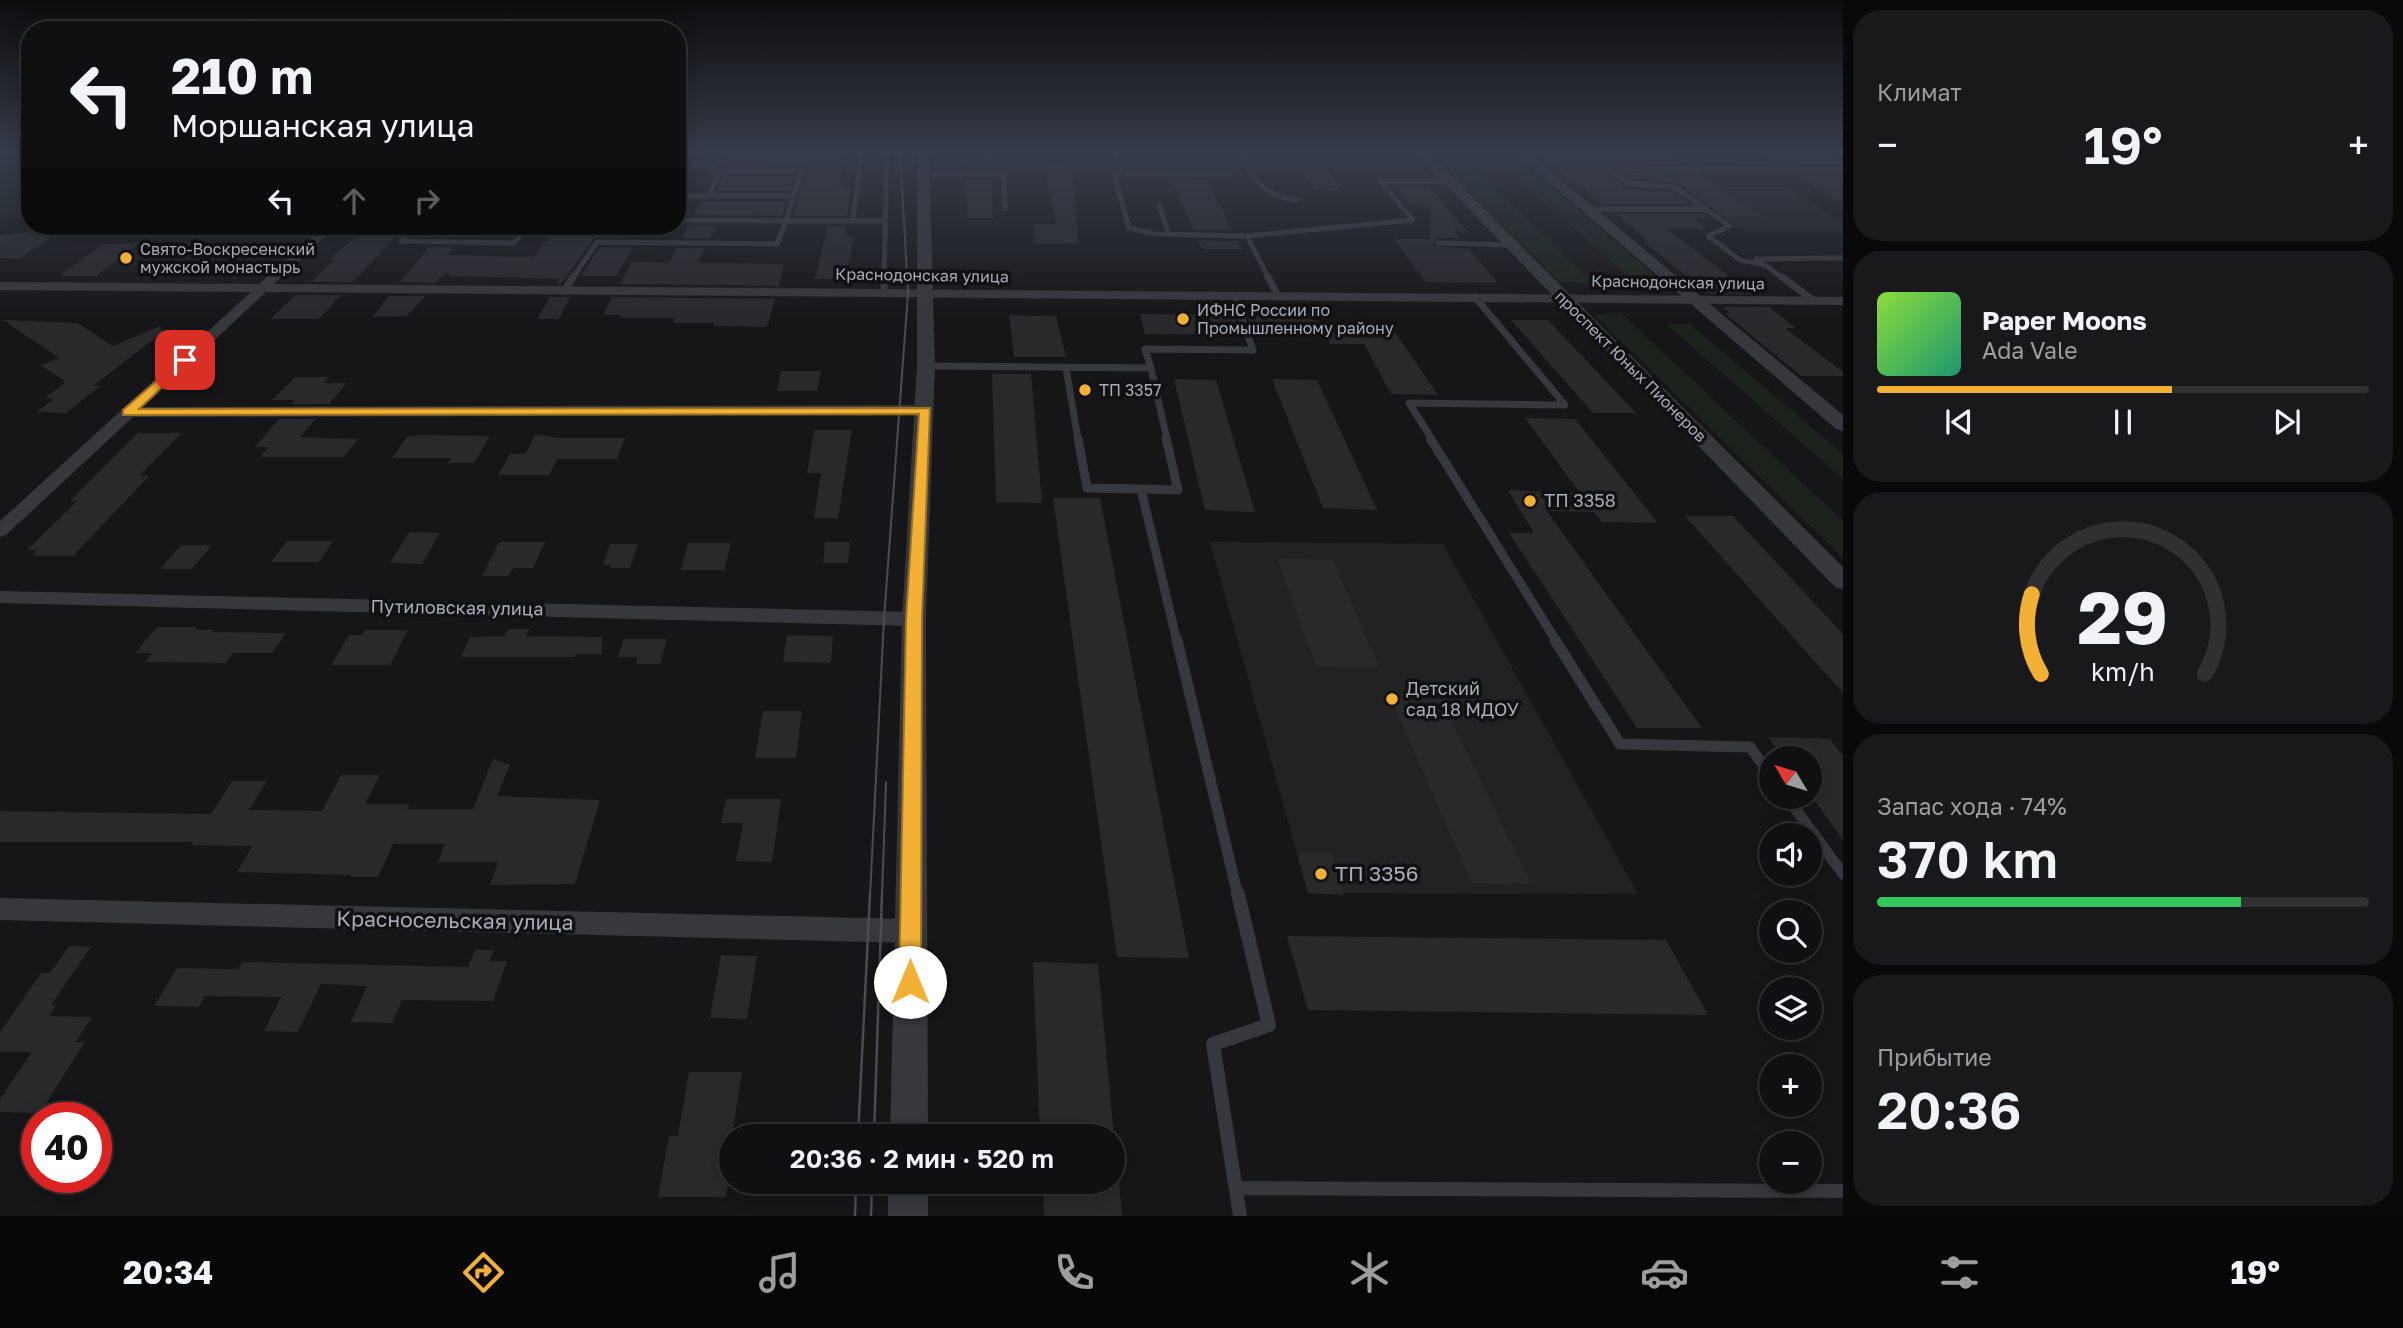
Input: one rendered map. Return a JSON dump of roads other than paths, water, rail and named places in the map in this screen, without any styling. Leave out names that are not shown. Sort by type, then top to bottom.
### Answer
[{"type":"street","points":[[909,1124],[914,619],[926,366],[925,208]]},
{"type":"street","name":"проспект Юных Пионеров","points":[[1475,208],[1843,582]]},
{"type":"street","points":[[1588,209],[1843,425]]},
{"type":"street","points":[[0,531],[320,235]]},
{"type":"street","name":"Краснодонская улица","points":[[0,286],[1843,300]]},
{"type":"street","points":[[128,412],[925,410]]},
{"type":"street","name":"Путиловская улица","points":[[0,597],[914,619]]},
{"type":"street","name":"Красносельская улица","points":[[0,909],[910,931]]},
{"type":"street","points":[[908,1194],[908,1216]]},
{"type":"lane","points":[[564,291],[597,242],[777,244],[790,208]]},
{"type":"lane","points":[[853,221],[855,208]]},
{"type":"lane","points":[[884,292],[885,208]]},
{"type":"lane","points":[[1123,208],[1129,228],[1169,235],[1247,236],[1280,236],[1390,220],[1413,220],[1403,208]]},
{"type":"lane","points":[[1160,208],[1169,235]]},
{"type":"lane","points":[[1588,209],[1704,209],[1730,226],[1708,236],[1739,259],[1765,265],[1813,300]]},
{"type":"lane","points":[[686,220],[885,221]]},
{"type":"lane","points":[[408,235],[401,242],[514,243],[521,235]]},
{"type":"lane","points":[[1247,236],[1278,296]]},
{"type":"lane","points":[[1438,243],[1511,245]]},
{"type":"lane","points":[[1739,259],[1843,258]]},
{"type":"lane","points":[[1066,368],[1087,488],[1178,490],[1145,349],[1253,350],[1233,295]]},
{"type":"lane","points":[[1475,297],[1565,405],[1409,403],[1620,744],[1750,747],[1759,759]]},
{"type":"lane","points":[[926,366],[1151,368]]},
{"type":"lane","points":[[1141,489],[1269,1025],[1213,1044],[1240,1216]]},
{"type":"lane","points":[[1796,809],[1843,874]]},
{"type":"lane","points":[[1236,1188],[1843,1191]]},
{"type":"tram line","points":[[870,896],[884,619],[908,293],[903,208]]},
{"type":"tram line","points":[[882,896],[886,782]]},
{"type":"tram line","points":[[859,1124],[870,894]]},
{"type":"tram line","points":[[874,1124],[882,894]]},
{"type":"tram line","points":[[855,1216],[856,1194]]},
{"type":"tram line","points":[[871,1216],[872,1194]]},
{"type":"place","name":"Свято-Воскресенский мужской монастырь","points":[[126,258]]},
{"type":"place","name":"ИФНС России по Промышленному району","points":[[1183,319]]},
{"type":"place","name":"ТП 3357","points":[[1085,390]]},
{"type":"place","name":"ТП 3358","points":[[1530,501]]},
{"type":"place","name":"Детский сад 18 МДОУ","points":[[1392,699]]},
{"type":"place","name":"ТП 3356","points":[[1321,874]]}]
